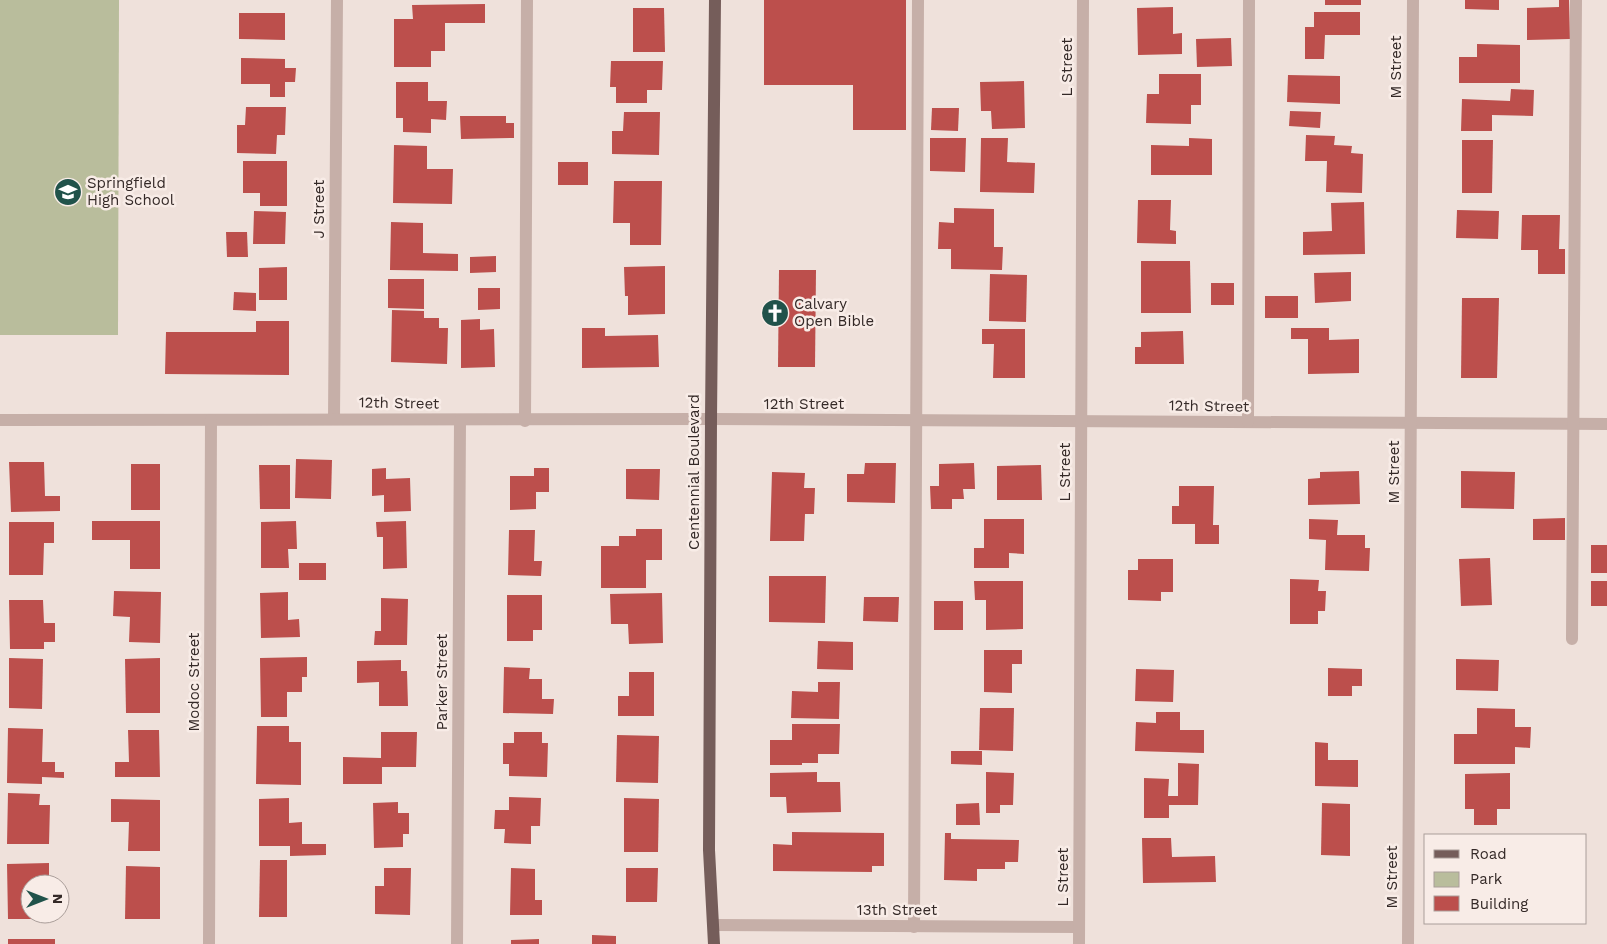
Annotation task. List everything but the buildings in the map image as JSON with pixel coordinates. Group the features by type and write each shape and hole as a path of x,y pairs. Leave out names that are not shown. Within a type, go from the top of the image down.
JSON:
{"main road":[{"name":"Centennial Boulevard","path":"714,944 709,850 715,0"}],"street":[{"name":"J Street","path":"334,419 337,0"},
{"path":"525,420 527,0"},
{"path":"914,927 918,0"},
{"name":"L Street","path":"1079,944 1083,0"},
{"path":"1248,422 1249,0"},
{"name":"M Street","path":"1408,944 1413,0"},
{"path":"1572,639 1576,0"},
{"name":"12th Street","path":"0,420 1082,420 1607,424"},
{"name":"Modoc Street","path":"209,944 211,420"},
{"name":"Parker Street","path":"457,944 460,420"},
{"name":"13th Street","path":"714,925 1079,926"}],"green space":[{"name":"Springfield High School","path":"0,0 119,0 118,335 0,335"}],"place":[{"name":"Springfield High School","path":"68,192"},
{"name":"Calvary Open Bible","path":"775,313"}]}
